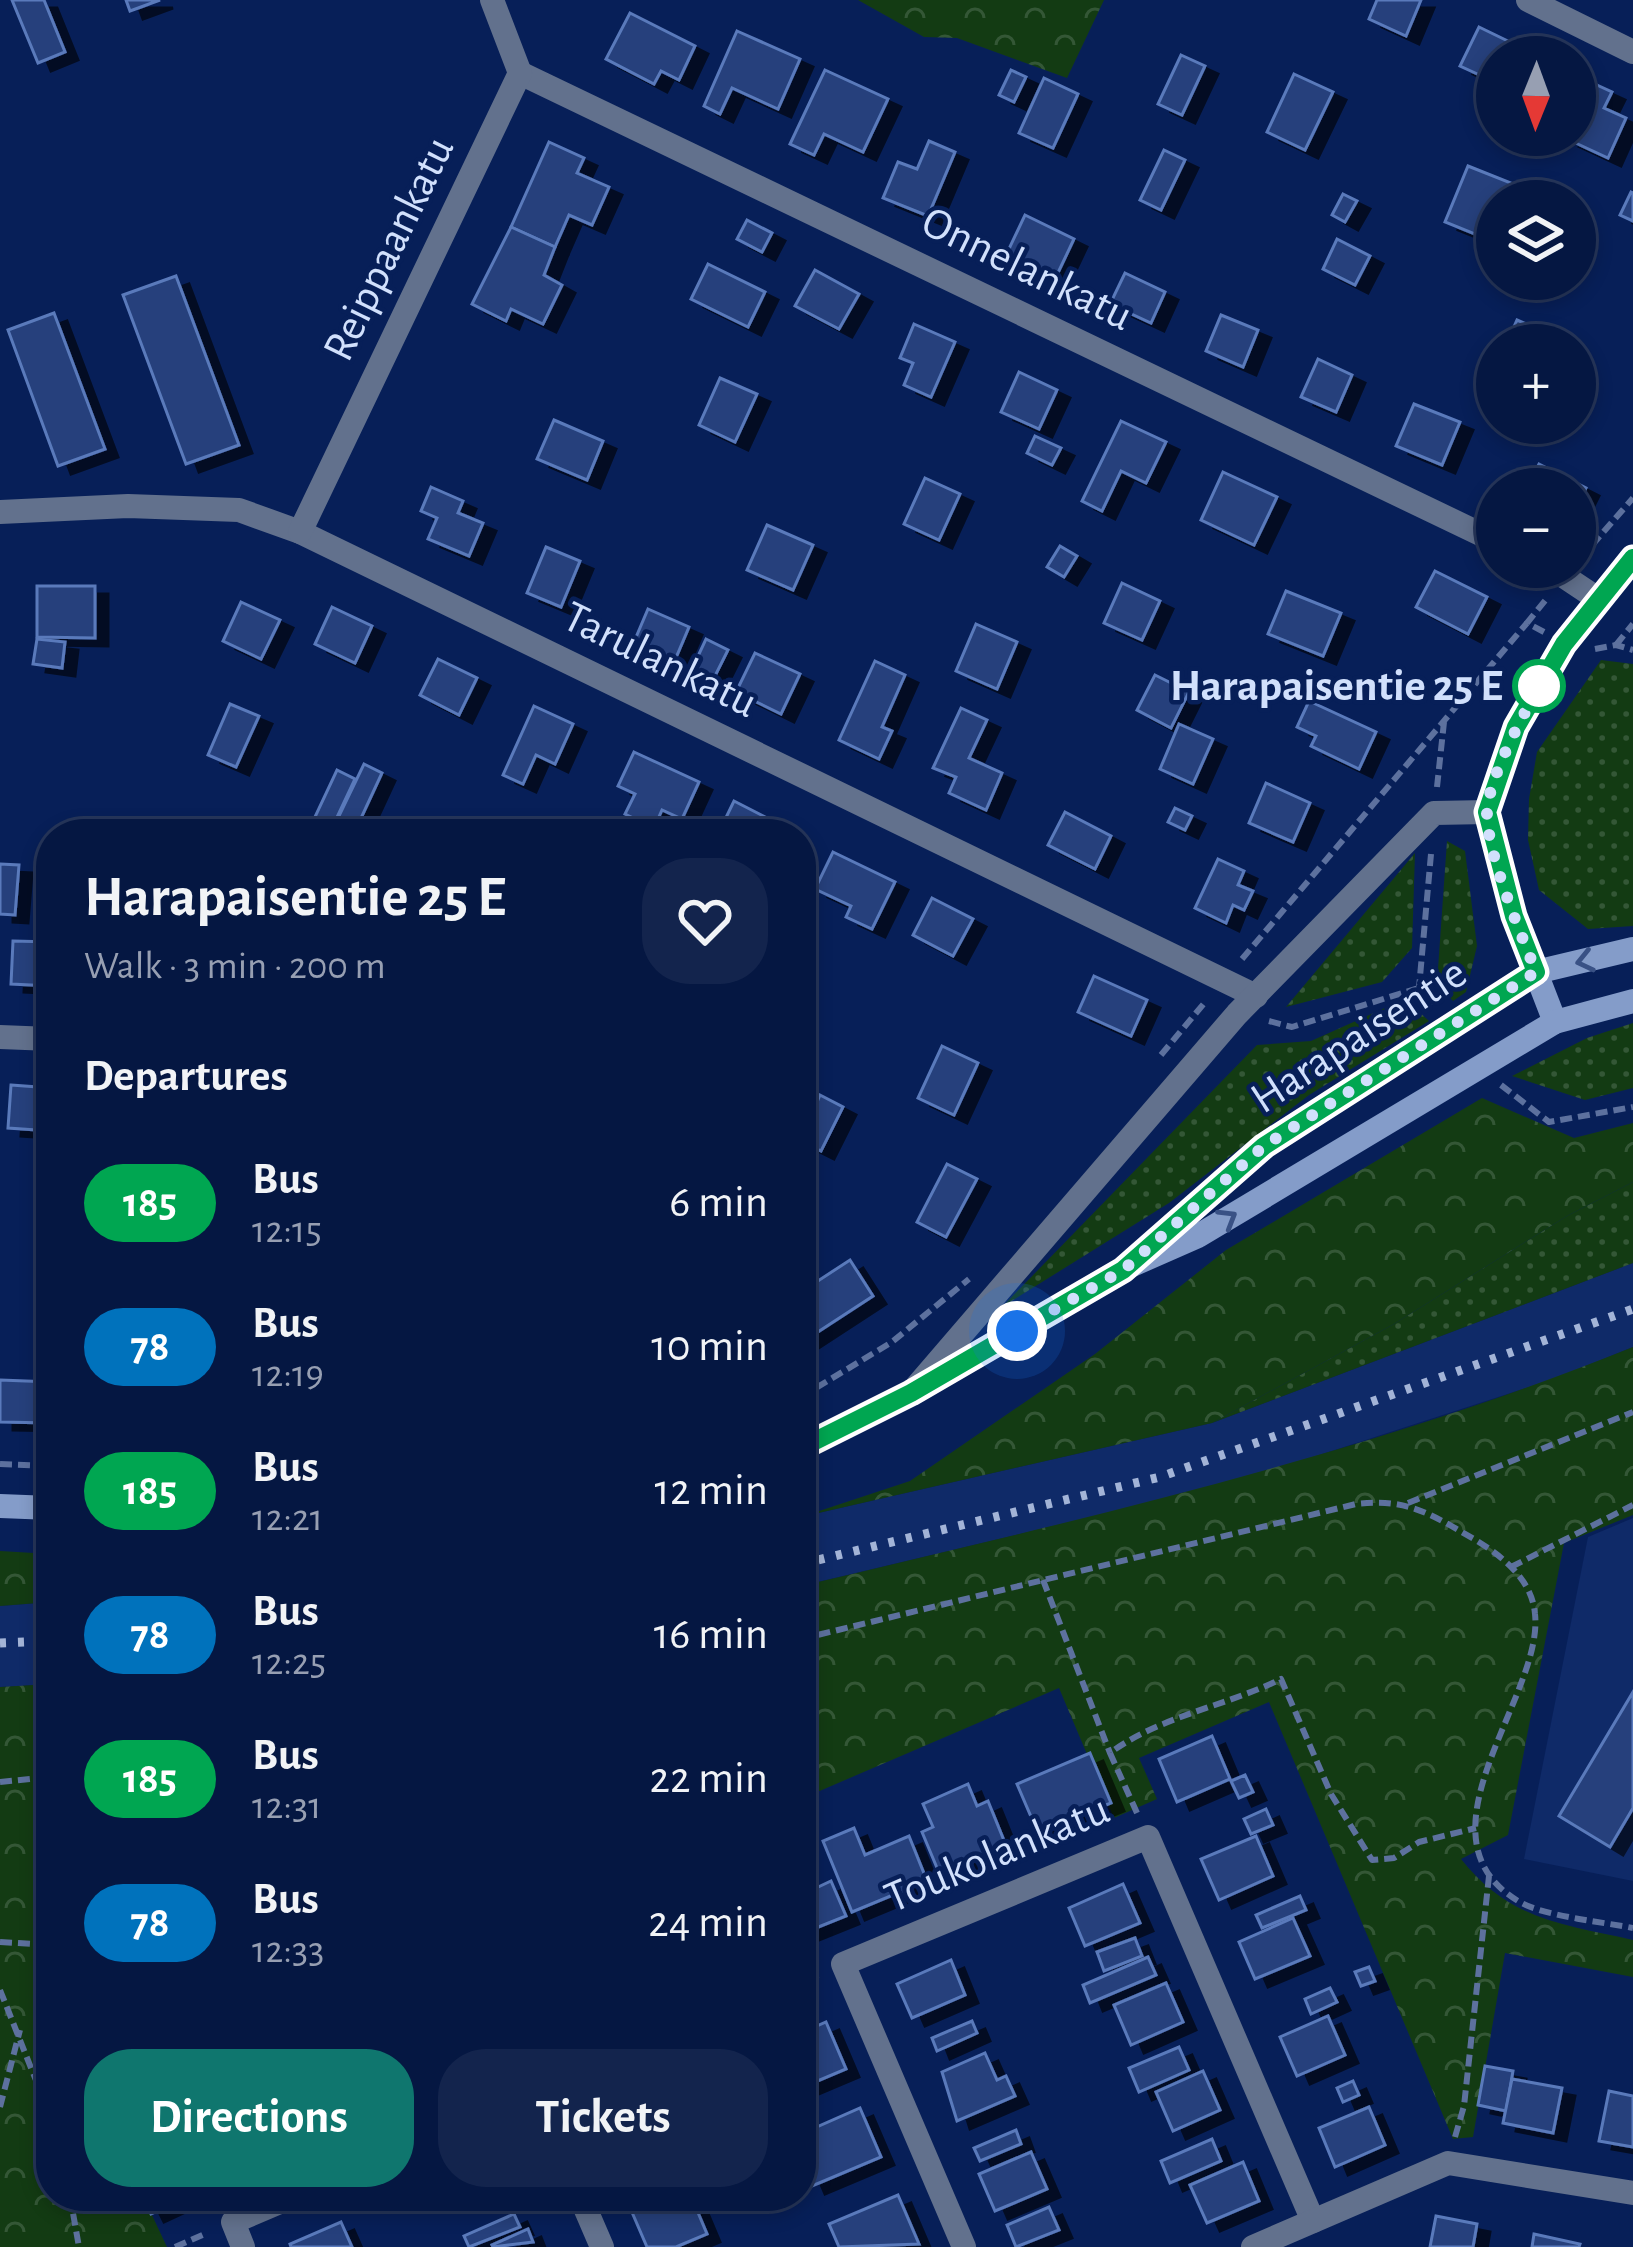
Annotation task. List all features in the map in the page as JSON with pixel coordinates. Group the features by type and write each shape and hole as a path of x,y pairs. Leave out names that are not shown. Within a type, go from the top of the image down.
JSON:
{"main road":[{"path":"1487,812 1516,727 1564,644 1633,558"},
{"name":"Harapaisentie","path":"816,1440 911,1393 1123,1270 1198,1235 1555,1022 1514,916 1487,812"},
{"path":"1536,972 1633,949"},
{"name":"Harapaisentie","path":"1123,1270 1264,1146 1536,972"},
{"path":"1555,1022 1633,1001"},
{"path":"0,1506 36,1507"}],"street":[{"path":"492,0 520,73"},
{"path":"1528,0 1633,52"},
{"name":"Reippaankatu","path":"300,532 520,73"},
{"name":"Onnelankatu","path":"520,73 1476,532"},
{"name":"Tarulankatu","path":"0,512 128,506 239,510 300,532 1223,981 1247,1005"},
{"path":"1582,588 1598,599"},
{"path":"911,1393 1247,1005 1434,813 1487,812"},
{"path":"0,1037 36,1038"},
{"name":"Toukolankatu","path":"964,2247 843,1964 1148,1837 1313,2221"},
{"path":"1253,2247 1448,2163 1633,2193"},
{"path":"243,2247 232,2222 258,2211"},
{"path":"586,2211 602,2247"}],"path":[{"path":"1596,541 1633,498"},
{"path":"1157,1060 1527,622"},
{"path":"1616,645 1633,624"},
{"path":"1443,1015 1419,988 1444,720"},
{"path":"1200,1008 1247,1005 1292,1027 1419,988"},
{"path":"1496,1081 1550,1122 1633,1107"},
{"path":"816,1388 892,1342 983,1268"},
{"path":"1406,1504 1633,1412"},
{"path":"0,1464 36,1465"},
{"path":"816,1635 1356,1504 1395,1500 1480,1543 1521,1575 1535,1612 1533,1641 1484,1773 1476,1828 1489,1874 1464,2106 1448,2163"},
{"path":"1511,1567 1633,1505"},
{"path":"1043,1580 1148,1837"},
{"path":"1110,1753 1135,1734 1231,1703 1281,1679 1331,1794 1372,1860 1394,1858 1419,1842 1476,1828"},
{"path":"0,1782 36,1778"},
{"path":"1489,1874 1519,1902 1633,1928"},
{"path":"0,1942 36,1945"},
{"path":"0,1990 36,2075"},
{"path":"0,2107 20,2030"},
{"path":"73,2211 79,2247"},
{"path":"176,2247 232,2222"}],"shaded area":[{"path":"1633,1263 1633,1347 1557,1378 1227,1485 816,1582 816,1514 1212,1423"},
{"path":"1633,1518 1633,1881 1524,1859 1588,1537"},
{"path":"36,1603 36,1685 0,1687 0,1606"}],"green space":[{"path":"858,0 1104,0 1067,78 957,38 924,37"},
{"path":"1601,660 1633,664 1633,926 1588,929 1539,890 1528,840 1529,799 1537,752"},
{"path":"1447,841 1465,851 1477,946 1466,992 1453,1001 1437,983"},
{"path":"1415,853 1412,948 1382,982 1286,1007"},
{"path":"1405,999 1429,1021 1309,1095 1169,1203 1002,1307 1257,1045 1311,1041"},
{"path":"1633,1023 1633,1088 1585,1100 1512,1076 1587,1038"},
{"path":"1482,1098 1574,1138 1633,1123 1633,1182 1567,1216 1394,1324 1212,1423 816,1514 910,1481 1095,1354 1226,1250"},
{"path":"1633,1182 1633,1263 1212,1423 1394,1324 1567,1216"},
{"path":"1633,1347 1633,1515 1564,1543 1508,1835 1461,1859 1498,1895 1518,1907 1560,1923 1633,1940 1633,1977 1505,1953 1473,2137 1453,2139 1269,1702 1139,1758 1157,1799 1114,1818 1059,1688 816,1793 816,1582 1222,1482 1532,1386"},
{"path":"0,1551 36,1553 36,1603 0,1606"},
{"path":"36,1685 36,2211 150,2211 167,2247 0,2247 0,1687"}],"building":[{"path":"12,0 44,0 65,52 38,63"},
{"path":"126,0 160,0 130,11"},
{"path":"1377,0 1421,0 1406,36 1369,19"},
{"path":"630,13 695,46 679,80 661,71 654,84 606,59"},
{"path":"1479,27 1497,36 1476,36 1476,73 1460,66"},
{"path":"737,31 800,59 778,109 732,88 720,114 704,106"},
{"path":"1181,55 1205,66 1182,115 1158,104"},
{"path":"825,70 888,99 863,152 824,134 814,155 790,144"},
{"path":"1011,70 1026,77 1014,102 999,95"},
{"path":"1294,74 1333,92 1305,150 1267,132"},
{"path":"1044,78 1078,94 1053,148 1019,133"},
{"path":"1596,85 1612,92 1604,108 1626,118 1608,158 1596,152"},
{"path":"929,141 955,152 928,216 883,198 898,162 917,169"},
{"path":"549,142 584,158 577,173 609,187 592,225 569,215 555,247 511,227"},
{"path":"1164,150 1185,160 1161,210 1140,200"},
{"path":"1468,166 1503,180 1476,180 1476,235 1445,222"},
{"path":"1633,193 1633,221 1620,215"},
{"path":"1343,194 1357,201 1345,222 1332,215"},
{"path":"1025,215 1074,239 1056,277 1007,253"},
{"path":"747,220 772,233 762,252 737,239"},
{"path":"511,227 555,247 544,275 562,285 543,324 511,309 506,321 472,304"},
{"path":"1337,239 1370,256 1355,285 1323,269"},
{"path":"708,264 765,292 748,327 691,299"},
{"path":"815,270 859,294 839,329 795,306"},
{"path":"1125,273 1165,292 1151,323 1110,304"},
{"path":"176,276 239,445 186,464 123,295"},
{"path":"54,313 105,449 58,466 8,330"},
{"path":"1221,315 1258,330 1243,367 1206,351"},
{"path":"914,324 955,342 931,397 904,385 913,363 900,358"},
{"path":"1318,359 1352,375 1336,412 1301,397"},
{"path":"1019,372 1057,390 1039,429 1001,412"},
{"path":"720,378 757,394 735,442 699,425"},
{"path":"1414,404 1460,422 1442,465 1396,446"},
{"path":"554,420 603,441 587,480 537,459"},
{"path":"1121,421 1166,442 1146,483 1121,471 1102,511 1082,501"},
{"path":"1035,436 1061,448 1052,465 1027,453"},
{"path":"1223,472 1277,497 1254,545 1201,520"},
{"path":"925,478 960,494 939,540 904,524"},
{"path":"431,487 463,501 458,513 483,523 469,556 428,539 437,518 421,511"},
{"path":"767,525 813,545 793,590 747,570"},
{"path":"1060,546 1077,556 1064,577 1047,567"},
{"path":"546,547 580,561 561,607 527,593"},
{"path":"1435,571 1487,597 1468,634 1416,607"},
{"path":"1122,583 1160,601 1142,640 1104,623"},
{"path":"37,586 95,586 95,638 37,637"},
{"path":"1286,591 1341,613 1323,656 1268,634"},
{"path":"241,602 280,620 261,659 223,641"},
{"path":"332,607 372,626 355,663 315,644"},
{"path":"648,609 689,627 675,660 634,642"},
{"path":"976,624 1017,642 997,689 956,671"},
{"path":"37,639 65,642 62,668 33,664"},
{"path":"706,639 728,650 712,682 691,671"},
{"path":"755,653 800,674 781,714 736,692"},
{"path":"438,659 477,678 459,715 420,695"},
{"path":"875,661 905,675 882,727 892,731 879,759 839,740"},
{"path":"1155,675 1189,692 1171,728 1137,710"},
{"path":"1309,701 1376,732 1359,769 1311,746 1316,736 1297,727"},
{"path":"230,704 259,716 236,767 208,755"},
{"path":"534,706 573,724 555,764 536,755 523,784 503,775"},
{"path":"961,708 987,720 969,758 1002,773 986,810 949,793 956,777 933,768"},
{"path":"1179,724 1213,739 1193,784 1160,769"},
{"path":"634,752 699,782 682,819 662,810 658,819 625,814 635,794 618,786"},
{"path":"364,764 382,773 361,819 337,819"},
{"path":"337,770 355,779 336,819 314,819"},
{"path":"1266,783 1310,803 1293,842 1249,823"},
{"path":"734,801 769,819 725,819"},
{"path":"1175,808 1192,816 1185,830 1168,822"},
{"path":"1065,812 1111,836 1095,869 1048,845"},
{"path":"833,852 895,882 872,929 846,917 851,906 816,887"},
{"path":"1218,859 1244,871 1238,885 1253,891 1244,910 1233,905 1226,923 1195,908"},
{"path":"0,864 19,865 15,915 0,914"},
{"path":"932,898 973,919 953,956 913,935"},
{"path":"13,941 36,942 36,985 11,984"},
{"path":"1094,976 1147,1000 1131,1036 1078,1012"},
{"path":"942,1046 978,1063 954,1115 918,1098"},
{"path":"11,1085 36,1087 36,1130 8,1128"},
{"path":"820,1095 843,1107 821,1151 816,1148"},
{"path":"947,1164 977,1179 946,1237 917,1222"},
{"path":"850,1260 873,1296 816,1333 816,1282"},
{"path":"0,1380 36,1381 36,1423 0,1422"},
{"path":"1633,1692 1633,1808 1610,1847 1559,1816"},
{"path":"1212,1736 1230,1779 1177,1802 1159,1759"},
{"path":"1090,1753 1111,1803 1038,1833 1017,1784"},
{"path":"1245,1775 1253,1792 1239,1798 1231,1781"},
{"path":"968,1784 977,1806 988,1801 1007,1848 940,1875 922,1832 933,1827 923,1804"},
{"path":"1266,1809 1273,1825 1251,1834 1244,1819"},
{"path":"854,1828 865,1855 909,1836 927,1881 852,1912 823,1841"},
{"path":"1256,1836 1273,1876 1219,1900 1201,1859"},
{"path":"831,1881 846,1916 816,1928 816,1888"},
{"path":"1123,1884 1140,1923 1085,1946 1069,1908"},
{"path":"1300,1896 1306,1910 1262,1928 1256,1915"},
{"path":"1293,1918 1310,1956 1255,1979 1239,1942"},
{"path":"1135,1938 1142,1956 1104,1971 1097,1952"},
{"path":"1148,1957 1156,1975 1090,2003 1083,1985"},
{"path":"951,1960 965,1995 912,2018 897,1984"},
{"path":"1369,1967 1375,1981 1361,1986 1355,1972"},
{"path":"1166,1983 1183,2022 1131,2045 1114,2005"},
{"path":"1330,1988 1337,2002 1311,2014 1305,1999"},
{"path":"1328,2016 1345,2055 1297,2076 1280,2037"},
{"path":"972,2021 977,2033 937,2051 932,2038"},
{"path":"826,2022 846,2069 816,2082 816,2026"},
{"path":"1179,2047 1189,2070 1139,2092 1129,2068"},
{"path":"985,2053 997,2080 1006,2076 1015,2096 957,2121 942,2072"},
{"path":"1485,2066 1513,2071 1506,2111 1478,2105"},
{"path":"1203,2071 1220,2110 1173,2131 1156,2092"},
{"path":"1512,2079 1562,2088 1553,2133 1503,2123"},
{"path":"1353,2081 1359,2095 1343,2102 1337,2088"},
{"path":"1609,2091 1633,2096 1633,2147 1599,2141"},
{"path":"1369,2107 1385,2145 1335,2167 1319,2128"},
{"path":"860,2108 881,2157 816,2184 816,2127"},
{"path":"1016,2130 1021,2144 980,2161 974,2148"},
{"path":"1212,2139 1221,2161 1170,2183 1161,2161"},
{"path":"1031,2152 1047,2189 995,2211 979,2174"},
{"path":"1243,2162 1259,2201 1207,2223 1190,2185"},
{"path":"898,2195 919,2244 839,2247 829,2224"},
{"path":"1049,2207 1059,2230 1016,2247 1007,2225"},
{"path":"631,2211 697,2211 707,2234 676,2247 647,2247"},
{"path":"514,2214 520,2227 469,2247 464,2236"},
{"path":"1436,2216 1477,2224 1473,2247 1430,2247"},
{"path":"341,2222 352,2247 291,2247 290,2244"},
{"path":"528,2229 533,2242 492,2245"},
{"path":"1534,2234 1580,2244 1532,2247"}],"railway":[{"path":"816,1560 1160,1477 1633,1309"},
{"path":"0,1643 36,1642"}],"bus line":[{"name":"185","path":"816,1441 911,1393 1123,1270 1264,1146 1536,972 1514,916 1487,812 1516,727 1564,644 1633,558"}],"place":[{"name":"Harapaisentie 25 E","path":"1539,686"}],"route":[{"path":"1017,1331 1123,1270 1264,1146 1536,972 1514,916 1487,812 1516,727 1539,686"}]}
